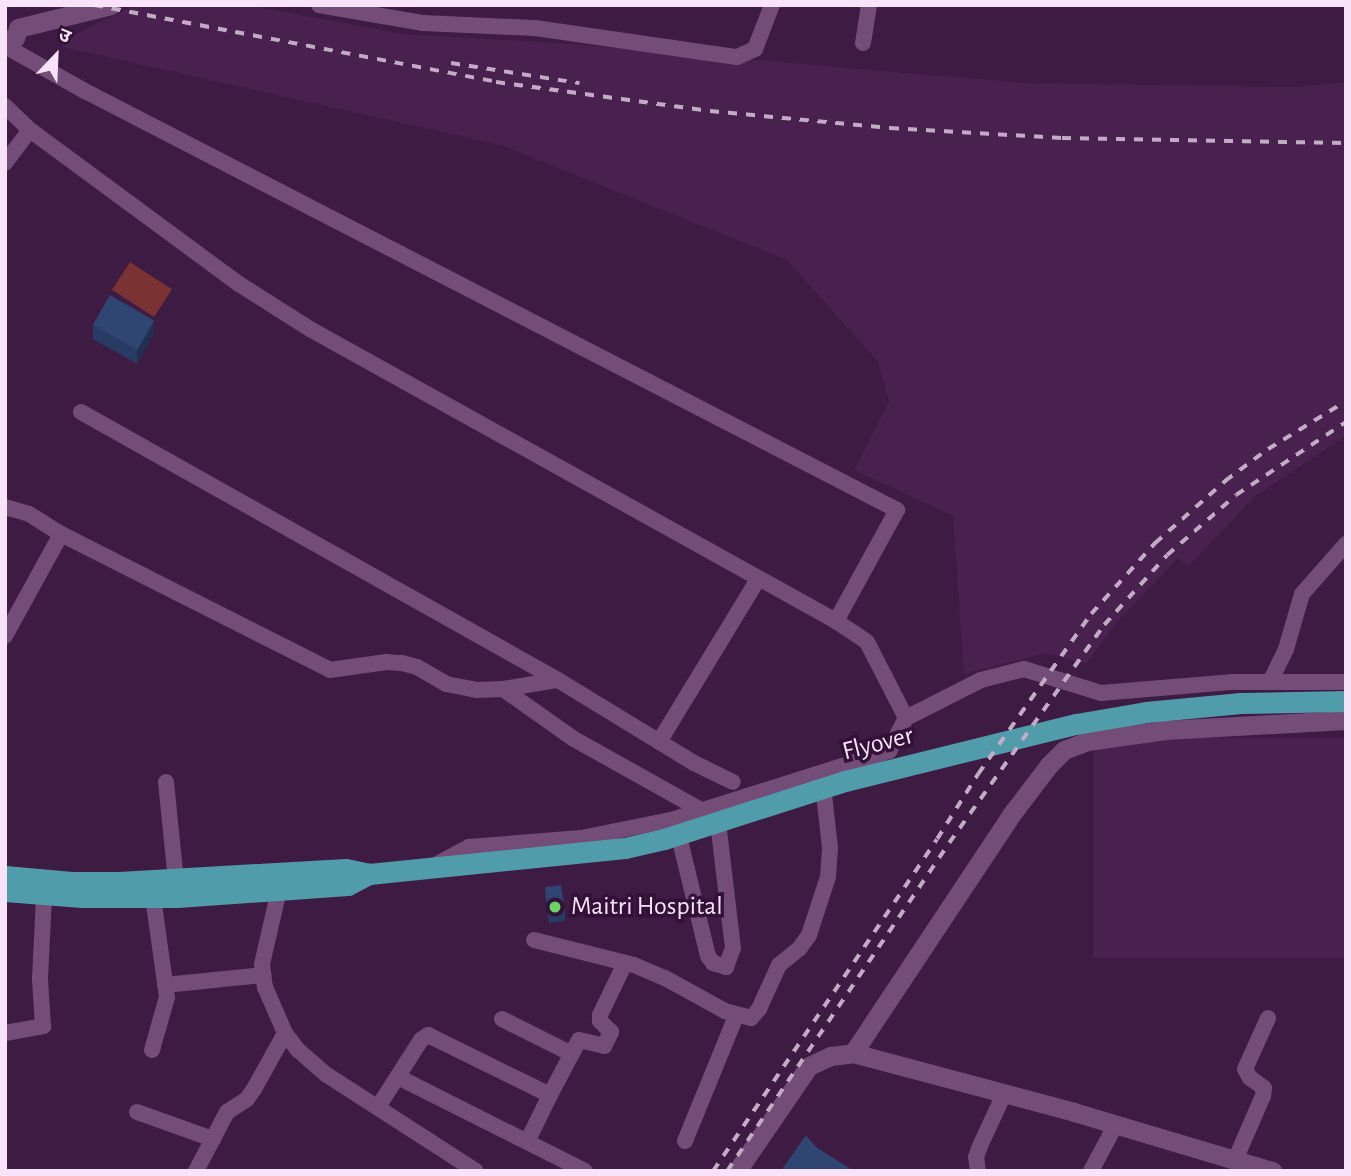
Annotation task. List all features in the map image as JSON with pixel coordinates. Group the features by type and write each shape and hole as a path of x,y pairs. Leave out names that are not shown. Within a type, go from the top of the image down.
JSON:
{"highway":[{"name":"Flyover","path":"369,874 474,865 638,845 845,781 1076,724 1146,712 1241,703 1346,701"},
{"path":"5,876 72,882 176,881 346,869 369,874"},
{"path":"5,891 44,896 153,898 348,885 369,874"}],"street":[{"path":"111,5 18,28 8,42 110,103 898,510 836,621"},
{"path":"319,5 423,23 536,28 737,57 755,49 772,5"},
{"path":"863,43 869,5"},
{"path":"5,106 30,130 239,284 310,330 836,621 867,642 906,718"},
{"path":"5,163 30,130"},
{"path":"80,412 558,680 659,742 733,782"},
{"path":"5,507 29,514 61,534 330,670 386,662 402,663 461,688 503,689 558,680"},
{"path":"5,636 61,534"},
{"path":"1270,682 1286,649 1302,594 1346,544"},
{"path":"659,742 758,579"},
{"path":"429,869 469,847 581,838 675,820 889,751 906,718 981,680 1024,669 1101,693 1231,682 1346,682"},
{"path":"503,689 574,739 710,809"},
{"path":"1134,690 1137,733"},
{"path":"853,1053 1049,765 1064,750 1087,741 1137,733 1205,726 1346,720"},
{"path":"534,940 625,963 665,978 736,1016 746,1019 755,1016 779,965 804,943 813,923 831,862 821,772"},
{"path":"166,782 176,881"},
{"path":"675,820 708,956 715,964 728,967 733,948 710,809"},
{"path":"279,890 262,964 272,1007 285,1033 298,1050 327,1075 476,1171"},
{"path":"5,1033 43,1026 40,979 44,896"},
{"path":"152,1050 167,997 153,898"},
{"path":"528,1140 579,1040 604,1046 611,1032 600,1021 600,1015 625,963"},
{"path":"165,985 263,975"},
{"path":"685,1141 707,1094 736,1016"},
{"path":"1236,1158 1265,1092 1262,1085 1247,1076 1245,1069 1268,1018"},
{"path":"502,1019 572,1054"},
{"path":"202,1169 227,1112 247,1099 285,1033"},
{"path":"378,1107 424,1036 428,1035 550,1095"},
{"path":"737,1171 809,1066 830,1056 853,1053 1116,1124 1272,1171"},
{"path":"398,1077 585,1171"},
{"path":"978,1171 976,1157 1004,1094"},
{"path":"137,1112 213,1139"},
{"path":"1091,1171 1116,1124"}],"shaded area":[{"path":"136,5 247,5 404,34 559,43 1024,83 1295,87 1346,82 1346,436 1254,497 1188,567 1178,558 1118,621 1086,664 1047,653 964,674 953,516 854,470 889,401 878,362 787,260 501,145 63,47 63,40"},
{"path":"130,262 172,289 154,317 112,290"},
{"path":"1093,738 1346,738 1346,958 1093,958"}],"building":[{"path":"110,295 154,320 137,350 93,324"},
{"path":"561,885 565,912 549,914 545,887"},
{"path":"806,1135 816,1147 854,1171 781,1171"}],"railway":[{"path":"94,5 496,82 710,111 890,128 1062,138 1346,143"},
{"path":"451,63 579,83"},
{"path":"713,1171 978,774 1091,614 1155,543 1225,481 1268,449 1346,401"},
{"path":"727,1171 949,843 1104,625 1167,555 1236,495 1346,422"}],"place":[{"name":"Maitri Hospital","path":"555,907"}]}
